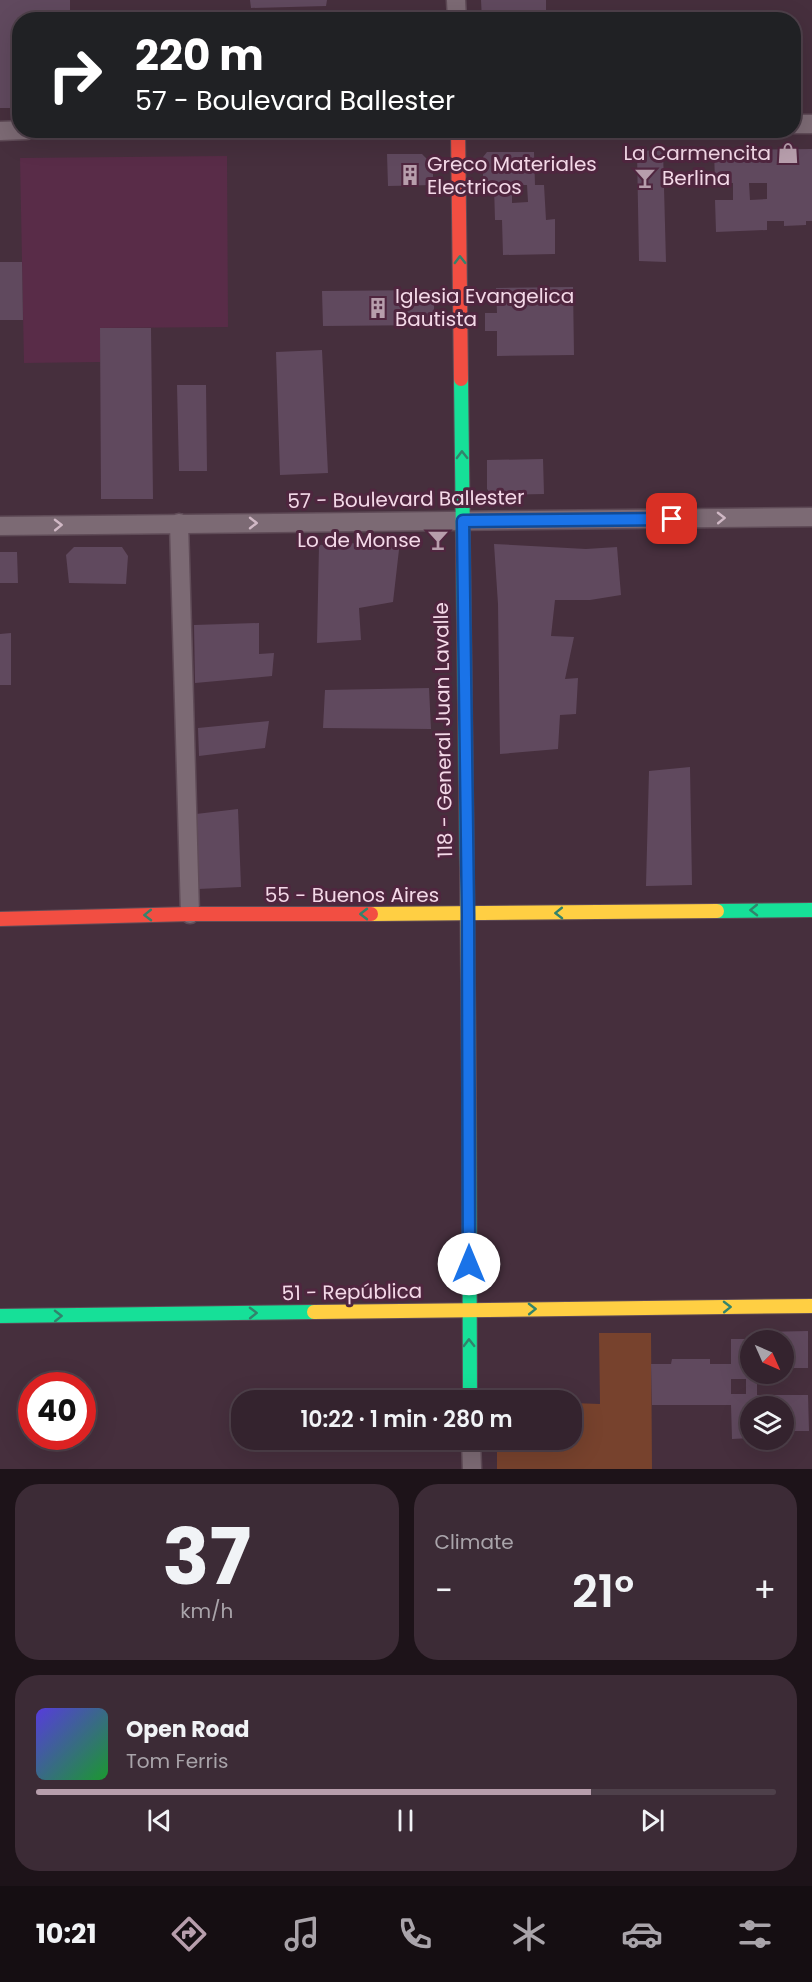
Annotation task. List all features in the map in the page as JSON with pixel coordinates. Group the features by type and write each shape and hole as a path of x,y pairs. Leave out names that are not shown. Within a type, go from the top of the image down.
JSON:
{"street":[{"name":"118 - General Juan Lavalle","path":"458,138 468,914 470,1390"},
{"name":"57 - Boulevard Ballester","path":"0,526 812,517"},
{"path":"179,523 190,914"},
{"name":"55 - Buenos Aires","path":"0,919 190,914 812,910"},
{"name":"51 - República","path":"0,1316 812,1306"},
{"path":"471,1450 472,1469"}],"shaded area":[{"path":"227,156 228,327 100,328 100,362 24,363 20,158"},
{"path":"599,1333 651,1333 652,1469 497,1469 497,1450 582,1450 582,1403 600,1404"}],"building":[{"path":"0,0 70,0 70,12 12,12 12,108 0,108"},
{"path":"250,0 327,0 326,6 251,8"},
{"path":"481,0 546,0 546,12 482,12"},
{"path":"87,10 183,10 183,12 87,12"},
{"path":"712,11 737,11 737,12"},
{"path":"812,149 812,221 806,221 806,225 784,226 784,221 767,221 767,230 716,232 715,200 733,200 733,183 715,183 714,150","holes":["749,183 767,183 767,199 750,200"]},
{"path":"663,150 666,262 639,261 637,151"},
{"path":"487,152 534,152 535,185 544,185 546,220 555,219 555,254 503,255 502,220 495,220 494,185 483,185 483,157","holes":["512,185 527,185 528,202 512,203"]},
{"name":"Greco Materiales Electricos","path":"387,154 422,154 433,165 433,185 388,186"},
{"path":"0,262 22,262 23,320 0,320"},
{"path":"573,287 574,355 497,356 497,331 485,331 485,313 497,313 496,288"},
{"name":"Iglesia Evangelica Bautista","path":"434,290 434,325 323,326 322,291"},
{"path":"100,328 151,328 153,499 101,499"},
{"path":"322,350 328,473 280,475 276,352"},
{"path":"177,385 206,385 207,471 179,471"},
{"path":"543,459 544,494 492,495 487,489 487,460"},
{"path":"400,541 393,602 359,608 361,640 317,643 319,545"},
{"path":"494,544 586,549 617,547 621,595 590,600 555,600 551,636 574,637 565,679 578,678 576,714 560,715 558,749 500,754 498,604"},
{"path":"74,547 122,547 128,556 126,584 69,583 66,555"},
{"path":"0,552 17,552 18,583 0,583"},
{"path":"259,623 259,654 274,653 272,676 195,683 194,625"},
{"path":"11,633 11,685 0,685 0,634"},
{"path":"429,688 431,729 323,728 325,690"},
{"path":"269,721 265,748 199,756 198,728"},
{"path":"690,767 692,885 646,886 649,771"},
{"path":"238,809 241,887 198,889 196,814"},
{"path":"794,1331 808,1331 808,1368 794,1368"},
{"path":"731,1339 740,1339 740,1379 731,1379 731,1394 746,1394 746,1384 757,1384 757,1395 808,1395 809,1431 794,1431 794,1396 740,1396 740,1439 732,1439 731,1405 652,1405 651,1364 671,1364 672,1359 710,1359 710,1364 731,1364"}],"traffic: fast":[{"path":"461,379 467,868"},
{"path":"717,911 812,910"},
{"path":"469,1095 470,1390"},
{"path":"0,1316 314,1312"}],"traffic: slow":[{"path":"467,868 469,1095"},
{"path":"371,914 717,911"},
{"path":"314,1312 812,1306"}],"traffic: jam":[{"path":"458,138 461,379"},
{"path":"0,919 190,914 371,914"}],"place":[{"name":"La Carmencita","path":"788,153"},
{"name":"Greco Materiales Electricos","path":"410,175"},
{"name":"Berlina","path":"645,178"},
{"name":"Iglesia Evangelica Bautista","path":"378,308"},
{"name":"Lo de Monse","path":"438,540"}],"route":[{"path":"469,1264 468,914 463,521 672,519"}]}
